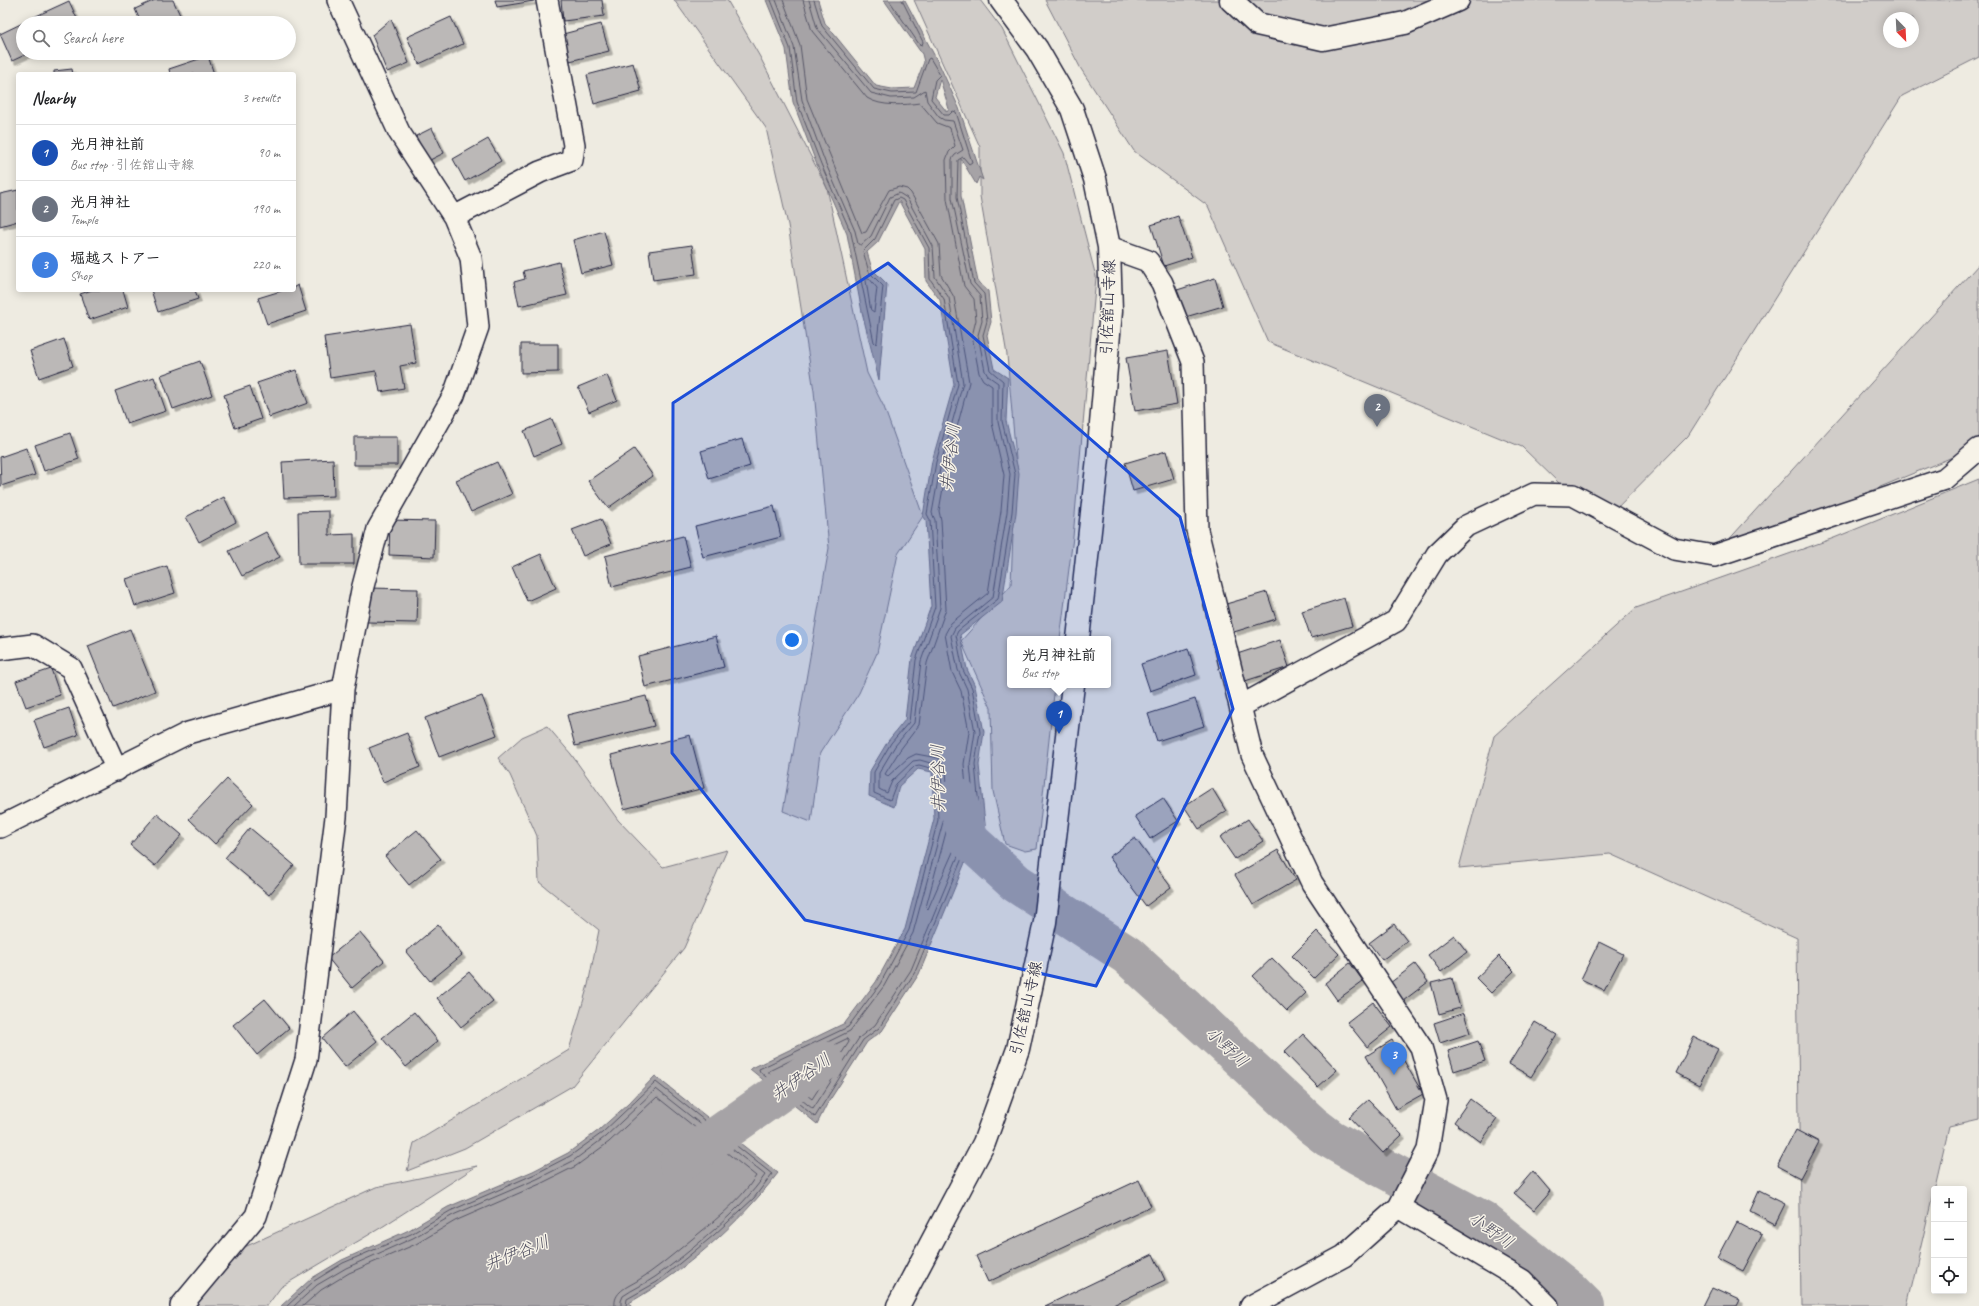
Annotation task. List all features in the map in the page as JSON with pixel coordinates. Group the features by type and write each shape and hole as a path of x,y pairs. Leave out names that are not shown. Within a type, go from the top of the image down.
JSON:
{"main road":[{"name":"引佐舘山寺線","path":"1001,0 1037,49 1072,109 1095,179 1109,247 1111,311 1098,458 1078,636"},
{"path":"1231,0 1257,24 1323,39 1405,23 1458,0"},
{"name":"引佐舘山寺線","path":"898,1306 984,1143 1018,1049 1045,922 1054,858 1073,688"}],"street":[{"path":"181,1306 256,1216 306,1060 336,817 343,689 362,590 378,529 454,395 478,326 471,258 454,217 399,132 338,0"},
{"path":"454,217 540,172 572,160 574,145 547,0"},
{"path":"1109,247 1148,260 1162,283 1193,362 1197,530 1252,755 1312,883 1421,1047 1436,1100 1428,1150 1399,1207 1344,1256 1251,1306"},
{"path":"1241,706 1396,622 1437,554 1466,526 1534,494 1573,495 1674,549 1714,556 1944,479 1979,449"},
{"path":"0,649 33,645 71,668 117,770"},
{"path":"0,827 117,770 188,733 343,689"},
{"path":"1399,1207 1522,1280 1548,1306"}],"highlighted area":[{"path":"888,263 1180,517 1233,709 1096,986 805,920 672,753 673,403"}],"shaded area":[{"path":"674,0 727,0 760,57 827,188 867,373 884,407 923,516 898,554 877,653 859,693 820,753 811,822 783,811 829,548 814,391 788,225 766,128"},
{"path":"914,0 980,0 1002,29 1064,153 1096,277 1073,537 1060,636 1007,636 1007,688 1055,688 1037,849 1025,851 1005,844 993,791 991,708 961,641 1011,585 1016,459 1007,355 980,196 980,147"},
{"path":"1045,0 1979,0 1979,57 1902,96 1688,436 1601,524 1522,447 1268,342 1208,206 1134,151 1081,69"},
{"path":"1979,264 1979,446 1714,556"},
{"path":"1979,479 1979,1119 1949,1126 1935,1186 1931,1186 1931,1203 1907,1306 1801,1306 1797,938 1610,854 1459,868 1494,736 1636,608 1834,538"},
{"path":"547,726 571,754 618,820 663,867 727,850 684,948 572,1086 465,1148 407,1171 414,1143 569,1050 588,985 599,930 539,882 537,836 510,775 498,758 522,737"},
{"path":"477,1166 382,1227 281,1287 267,1306 190,1306 238,1250 376,1187"}],"water":[{"path":"766,0 818,0 825,23 876,86 892,89 914,88 924,62 922,54 884,0 905,0 940,66 959,108 983,180 979,177 976,184 961,159 961,196 978,282 988,291 991,322 987,335 994,369 1008,378 1006,421 1019,473 1016,513 1002,602 960,635 967,669 975,686 984,732 979,765 987,843 969,853 919,974 882,1031 867,1042 826,1106 817,1124 750,1069 845,1023 876,982 905,929 934,819 932,772 918,769 899,786 894,807 869,796 870,771 888,741 905,720 912,659 931,606 926,520 923,516 932,461 954,384 940,300 926,281 925,249 899,201 878,242 867,252 872,269 887,284 879,380 862,312 847,234 817,165 793,102 786,49","holes":["940,79 949,109 947,112 935,97"]},
{"path":"655,1076 778,1173 746,1211 710,1245 671,1276 629,1303 631,1306 281,1306 312,1278 342,1260 409,1230 448,1207 533,1171 568,1153 599,1130 628,1104"}],"building":[{"path":"155,0 173,0 180,15 138,16 135,9"},
{"path":"495,0 534,0 534,1 497,7"},
{"path":"561,0 602,0 604,16 563,21"},
{"path":"69,1 76,16 36,16"},
{"path":"451,17 463,44 419,64 407,37"},
{"path":"391,19 409,63 387,72 372,35"},
{"path":"601,24 609,51 570,61 563,34"},
{"path":"16,26 16,59 12,61 0,34"},
{"path":"196,60 209,60 213,72 170,72 169,69"},
{"path":"633,63 641,91 594,104 587,75"},
{"path":"72,69 73,72 54,72"},
{"path":"432,128 444,153 428,161 416,136"},
{"path":"488,139 501,161 465,181 453,159"},
{"path":"16,190 16,222 0,226 0,194"},
{"path":"1178,216 1192,257 1164,266 1151,225"},
{"path":"604,231 613,265 581,273 573,240"},
{"path":"692,245 696,274 653,280 649,251"},
{"path":"559,262 567,295 519,306 514,282 525,279 523,271"},
{"path":"1215,278 1223,306 1182,318 1174,291"},
{"path":"298,285 306,311 267,324 258,298 278,292 296,292 296,286"},
{"path":"86,292 124,292 128,307 89,320 80,294"},
{"path":"152,292 196,292 198,299 158,312"},
{"path":"410,324 416,363 400,366 404,388 380,392 376,371 330,378 324,337"},
{"path":"64,339 73,366 39,378 30,351"},
{"path":"521,344 558,344 558,372 521,373"},
{"path":"1168,351 1177,404 1135,411 1126,358"},
{"path":"200,361 212,395 173,409 161,375"},
{"path":"296,370 308,403 269,417 257,383"},
{"path":"607,375 617,400 589,412 578,387"},
{"path":"154,377 166,411 127,424 115,391"},
{"path":"250,386 261,419 235,428 224,395"},
{"path":"552,419 562,444 534,456 524,431"},
{"path":"70,433 79,459 44,471 35,445"},
{"path":"354,437 397,437 397,465 354,465"},
{"path":"742,439 750,466 709,479 701,451"},
{"path":"26,448 35,475 1,486 0,457"},
{"path":"634,449 653,476 608,508 588,481"},
{"path":"1166,451 1174,479 1133,491 1125,463"},
{"path":"333,459 334,496 284,498 282,462"},
{"path":"497,462 512,494 471,512 456,480"},
{"path":"224,497 236,522 199,542 186,517"},
{"path":"774,506 781,537 703,557 695,526"},
{"path":"329,511 329,535 354,534 354,564 299,564 298,512"},
{"path":"601,519 611,544 583,556 572,530"},
{"path":"390,520 435,521 434,557 389,555"},
{"path":"266,532 280,557 242,576 229,551"},
{"path":"683,536 691,567 612,587 605,556"},
{"path":"541,554 556,588 527,601 512,567"},
{"path":"167,566 175,593 135,606 126,579"},
{"path":"368,588 418,589 417,623 367,622"},
{"path":"1267,592 1276,619 1234,632 1226,604"},
{"path":"1344,598 1352,626 1311,638 1302,611"},
{"path":"130,629 155,691 113,708 88,646"},
{"path":"716,636 724,667 645,687 638,656"},
{"path":"1280,640 1289,667 1242,682 1234,655"},
{"path":"1188,648 1196,675 1150,691 1141,664"},
{"path":"51,669 60,695 26,707 16,681"},
{"path":"482,696 497,735 439,757 425,718"},
{"path":"646,696 654,726 575,746 567,715"},
{"path":"1195,699 1204,726 1157,741 1148,714"},
{"path":"69,708 78,735 44,747 34,720"},
{"path":"407,733 420,767 383,782 369,748"},
{"path":"690,735 704,788 624,809 611,755"},
{"path":"227,779 253,804 215,844 189,819"},
{"path":"1212,788 1226,811 1199,829 1184,806"},
{"path":"1163,798 1178,821 1150,839 1135,816"},
{"path":"157,814 182,835 155,866 130,845"},
{"path":"1248,819 1263,841 1235,859 1220,837"},
{"path":"250,828 294,865 269,895 225,858"},
{"path":"417,830 441,859 409,885 385,856"},
{"path":"1135,838 1171,887 1146,906 1109,857"},
{"path":"1278,850 1296,880 1253,905 1235,875"},
{"path":"1394,924 1407,941 1382,960 1369,943"},
{"path":"438,925 462,955 430,981 406,952"},
{"path":"1317,931 1339,954 1314,978 1292,956"},
{"path":"360,932 384,961 352,988 328,958"},
{"path":"1454,935 1467,952 1441,972 1428,955"},
{"path":"1599,942 1623,954 1604,990 1581,979"},
{"path":"1499,956 1514,971 1491,993 1476,978"},
{"path":"1272,958 1306,993 1287,1011 1253,976"},
{"path":"1350,963 1363,981 1337,1000 1325,983"},
{"path":"1415,964 1428,982 1403,1001 1390,983"},
{"path":"469,972 493,1001 461,1027 437,998"},
{"path":"1452,978 1460,1008 1439,1014 1431,983"},
{"path":"265,999 289,1028 257,1055 233,1025"},
{"path":"1373,1002 1392,1027 1367,1047 1347,1022"},
{"path":"353,1011 377,1041 345,1067 322,1038"},
{"path":"414,1012 438,1041 406,1067 382,1038"},
{"path":"1464,1013 1470,1033 1440,1043 1434,1023"},
{"path":"1535,1022 1557,1035 1531,1077 1509,1064"},
{"path":"1303,1034 1337,1070 1318,1087 1284,1052"},
{"path":"1694,1037 1718,1049 1699,1085 1676,1073"},
{"path":"1392,1040 1423,1094 1396,1109 1366,1056"},
{"path":"1478,1041 1485,1061 1454,1071 1448,1051"},
{"path":"1470,1099 1497,1119 1481,1142 1454,1122"},
{"path":"1368,1100 1402,1135 1383,1153 1349,1117"},
{"path":"1796,1130 1819,1142 1800,1178 1777,1166"},
{"path":"1533,1171 1550,1191 1534,1210 1514,1193"},
{"path":"1139,1180 1151,1206 988,1282 976,1256"},
{"path":"1759,1191 1785,1204 1775,1224 1750,1211"},
{"path":"1737,1222 1762,1235 1743,1271 1718,1258"},
{"path":"1153,1254 1165,1280 1111,1306 1045,1306"},
{"path":"1713,1288 1739,1300 1736,1306 1704,1306"}],"waterway":[{"name":"小野川","path":"957,798 969,840 1016,883 1127,955 1312,1125 1329,1138 1357,1154 1483,1221 1568,1289 1585,1306"},
{"name":"井伊谷川","path":"679,1163 824,1061"}],"place":[{"name":"光月神社","path":"1377,427"},
{"name":"光月神社前","path":"1059,734"},
{"name":"堀越ストアー","path":"1394,1075"}]}
